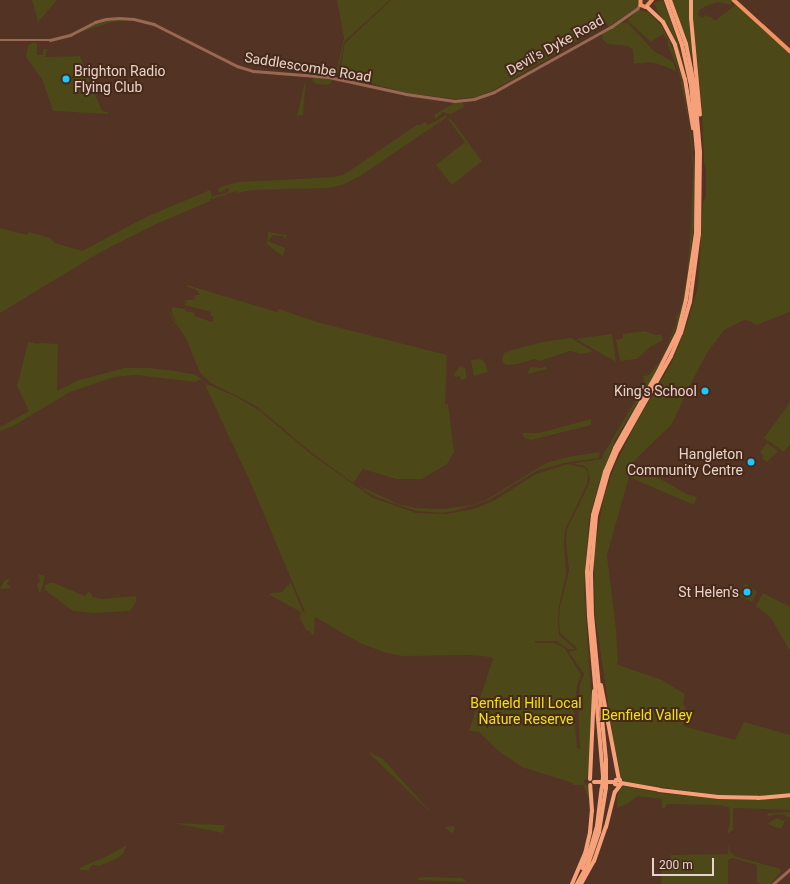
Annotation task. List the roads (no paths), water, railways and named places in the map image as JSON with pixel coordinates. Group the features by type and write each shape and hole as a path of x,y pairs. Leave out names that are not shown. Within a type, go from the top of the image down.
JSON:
{"highway":[{"path":"576,884 588,864 599,832 604,788 587,572 593,515 605,472 615,448 658,372 678,332 686,300 696,233 697,152 693,107 685,57 678,30 666,0"},
{"path":"670,0 688,52 694,84 700,137"},
{"path":"604,776 606,760 592,615 591,573 596,516 608,473 618,450 671,356 681,334 688,308 699,234 701,184 700,100 691,18 691,0"},
{"path":"643,4 663,22 675,45 687,91 697,152"},
{"path":"581,884 594,860 606,827 618,783 597,659"},
{"path":"572,884 583,858 590,832 592,807 591,782 594,673"},
{"path":"591,782 618,783 719,797 758,798 790,795"},
{"path":"572,884 591,847 600,813 604,788"}],"main road":[{"path":"734,0 790,51"},
{"path":"643,4 651,1"}],"street":[{"name":"Devil's Dyke Road","path":"482,97 494,92 611,27 643,4"},
{"name":"Saddlescombe Road","path":"0,40 50,40 70,35 95,22 106,19 134,19 154,24 237,66 253,71 330,77 442,100 465,100 482,97"},
{"path":"773,884 790,870"}],"place":[{"name":"Brighton Radio Flying Club","path":"66,79"},
{"name":"King's School","path":"705,391"},
{"name":"Hangleton Community Centre","path":"751,462"},
{"name":"St Helen's","path":"747,592"}],"park label":[{"name":"Benfield Hill Local Nature Reserve","path":"526,712"},
{"name":"Benfield Valley","path":"647,715"}]}
